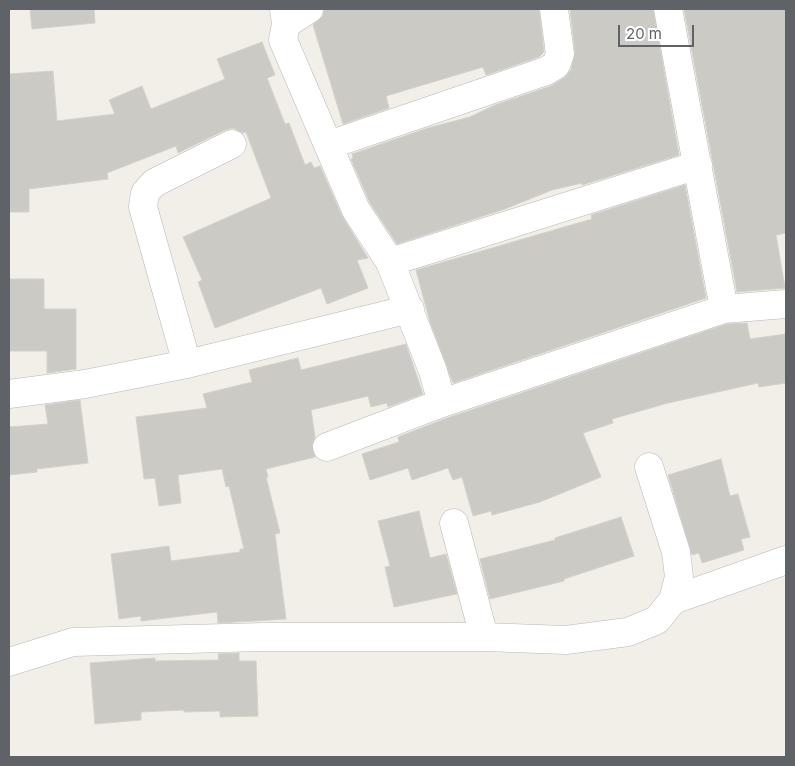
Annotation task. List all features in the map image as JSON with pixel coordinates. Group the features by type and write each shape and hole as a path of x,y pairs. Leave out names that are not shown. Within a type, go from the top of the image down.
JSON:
{"street":[{"path":"309,9 285,16 283,40 356,210 390,262 410,309 442,404"},
{"path":"329,145 546,71 556,65 560,54 554,9"},
{"path":"668,9 724,310"},
{"path":"187,364 143,207 145,193 154,183 232,144"},
{"path":"390,262 698,165"},
{"path":"327,447 442,404 724,310 786,304"},
{"path":"9,394 86,384 187,364 410,309"},
{"path":"9,662 73,642 263,637 484,637 566,640 628,632 657,620 673,600 679,577 676,552 649,467"},
{"path":"454,522 484,637"},
{"path":"673,600 786,560"}],"building":[{"path":"30,9 94,9 95,23 32,29"},
{"path":"539,9 544,52 539,57 486,75 483,67 386,96 389,108 343,124 313,25 323,16 324,10"},
{"path":"570,9 653,9 679,155 582,185 582,183 552,190 505,209 397,244 370,203 351,159 353,158 352,154 428,128 470,117 495,105 551,86 564,78 571,70 575,52"},
{"path":"684,9 786,9 786,233 776,235 785,288 737,292"},
{"path":"262,42 275,75 267,78 285,124 289,123 305,165 311,162 314,168 320,166 342,216 368,258 357,260 368,288 327,304 321,288 215,328 198,282 202,280 183,237 271,198 246,132 243,133 233,128 178,153 176,146 107,173 108,179 29,189 29,212 9,212 9,74 53,71 57,121 115,114 109,100 142,86 151,109 225,79 217,59"},
{"path":"685,185 706,298 453,383 430,322 416,270 592,219 591,215"},
{"path":"9,279 44,279 44,309 76,309 76,369 47,373 47,351 9,351"},
{"path":"747,323 750,339 786,334 786,383 759,387 758,383 668,403 612,419 613,423 583,433 601,477 540,502 492,515 491,511 473,516 462,477 453,480 448,468 412,480 408,468 370,480 362,454 399,442 398,437 447,418 727,324"},
{"path":"406,344 423,394 388,407 387,403 371,407 368,396 311,410 315,437 312,445 315,457 266,469 268,477 266,477 280,533 275,534 286,619 218,623 217,612 141,621 141,616 119,619 111,554 169,546 171,561 240,552 240,549 244,549 229,486 226,487 222,469 178,475 181,503 159,506 155,478 144,479 136,417 207,408 203,394 252,382 249,370 298,358 301,370"},
{"path":"80,400 88,463 37,469 37,472 9,475 9,427 48,424 45,405"},
{"path":"721,459 730,496 738,494 750,537 741,539 744,550 702,563 699,553 692,555 668,475"},
{"path":"419,511 430,558 446,554 457,594 394,607 385,567 390,566 378,521"},
{"path":"621,517 634,556 564,579 564,581 490,599 480,559 555,540 555,538"},
{"path":"239,653 239,661 256,661 258,716 220,717 220,711 141,712 141,720 95,724 90,663 155,658 155,661 219,660 218,654"}]}
